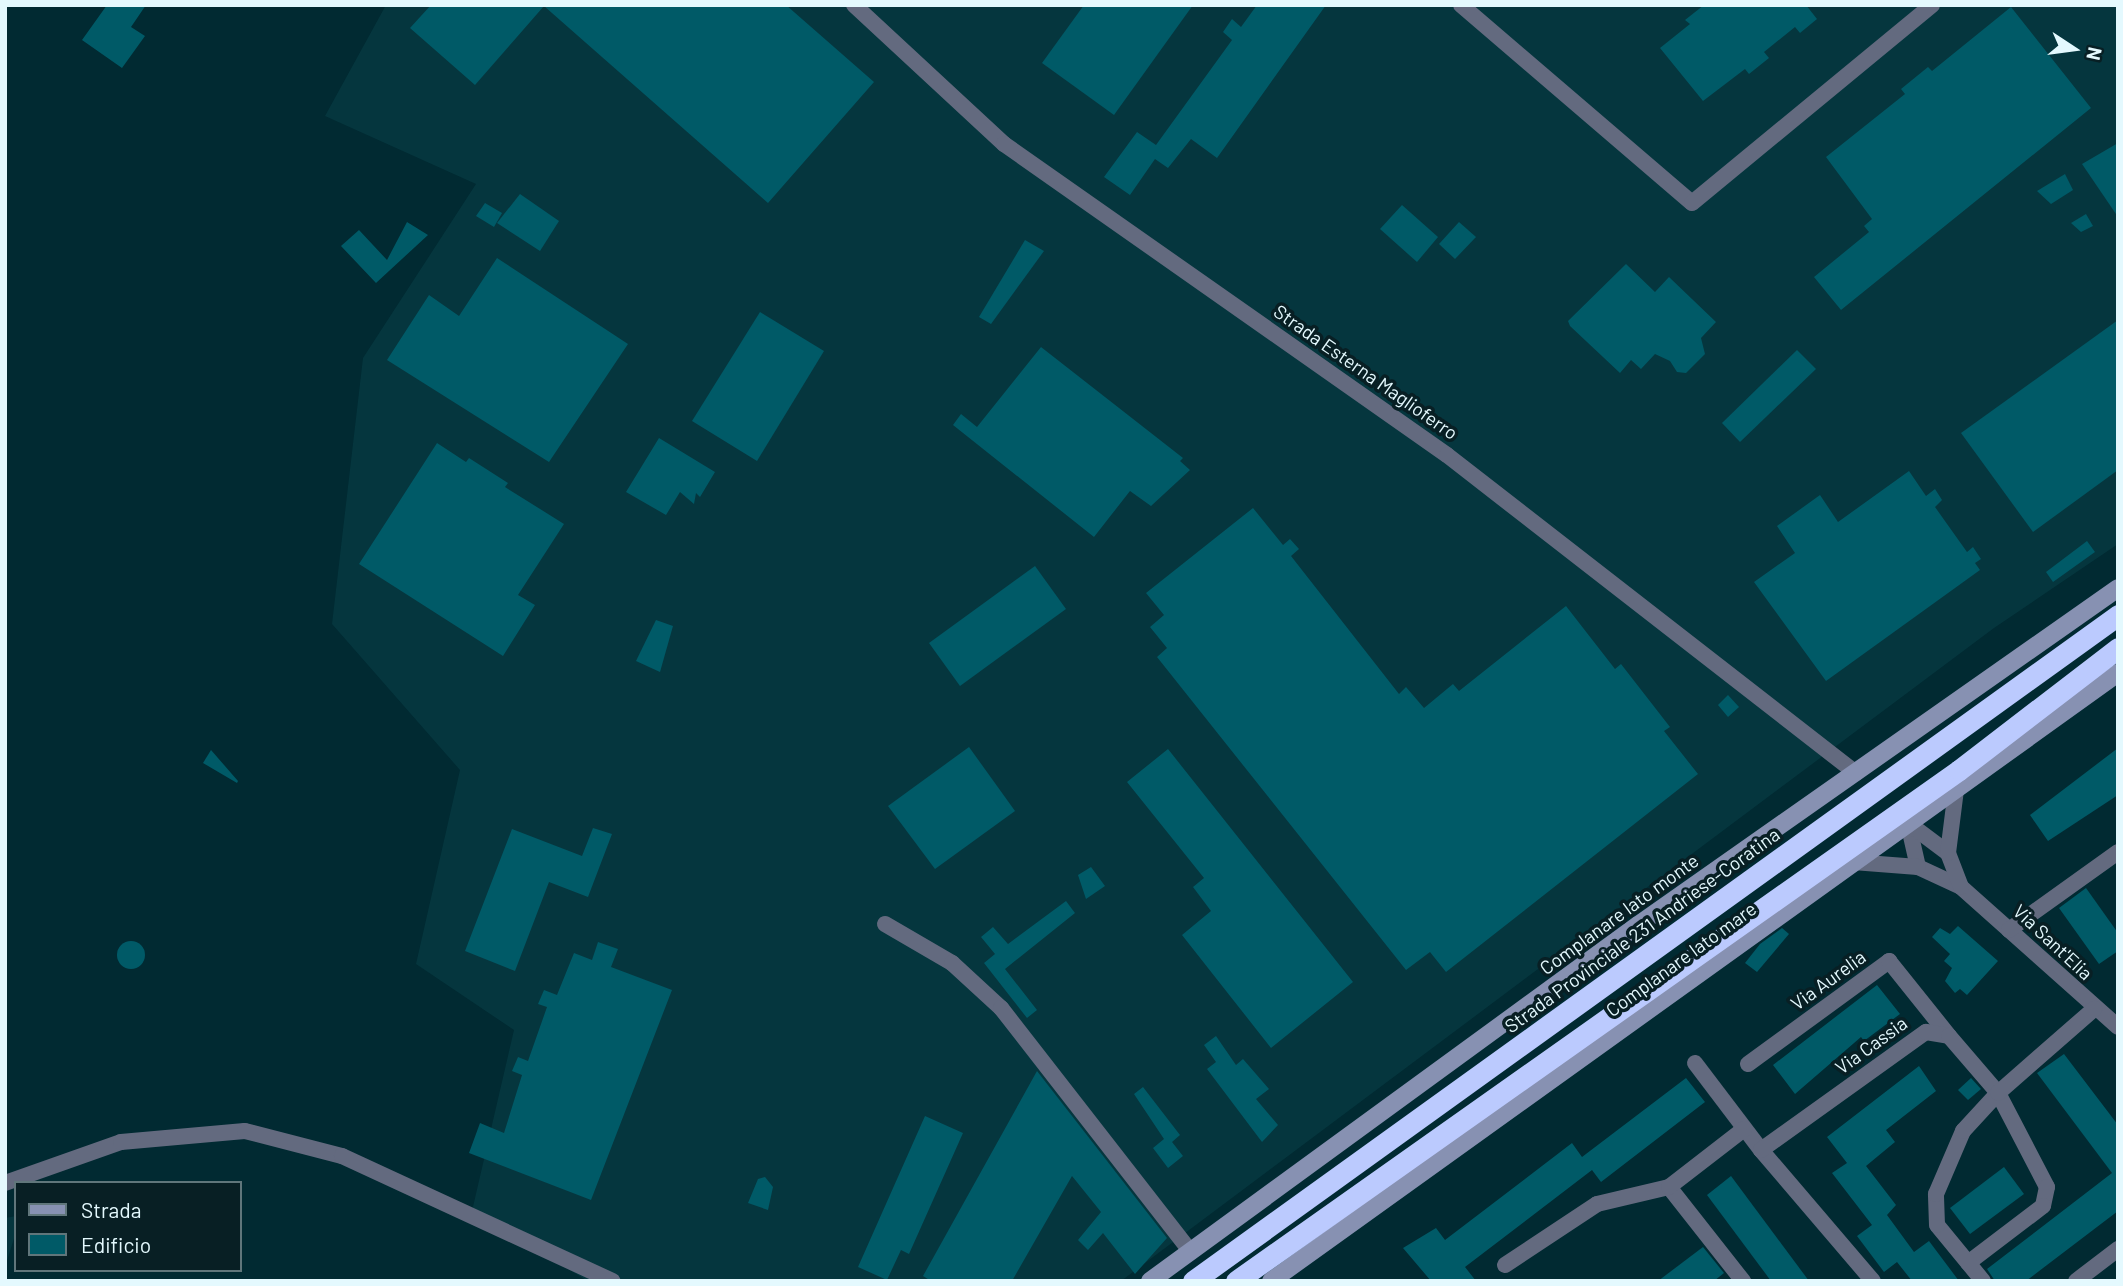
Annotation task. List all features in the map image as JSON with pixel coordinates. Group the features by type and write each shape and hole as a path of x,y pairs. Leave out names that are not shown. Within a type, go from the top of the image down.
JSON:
{"highway":[{"name":"Strada Provinciale 231 Andriese-Coratina","path":"1193,1281 2118,615"},
{"path":"1236,1281 1959,770 2118,648"}],"street":[{"name":"Strada Esterna Maglioferro","path":"854,5 1004,144 1447,455 1856,773"},
{"path":"1461,5 1692,203 1932,5"},
{"name":"Complanare lato monte","path":"1150,1281 1638,925 2118,588"},
{"name":"Complanare lato mare","path":"1271,1281 2118,673"},
{"name":"Via Sant'Elia","path":"1956,790 1948,853 1961,887"},
{"path":"1908,824 1948,853"},
{"path":"1908,824 1918,867"},
{"path":"2009,930 2118,852"},
{"name":"Via Sant'Elia","path":"1853,862 1918,867 1961,887 2094,1009 2118,1027"},
{"path":"886,924 952,963 1002,1008 1191,1252"},
{"name":"Via Aurelia","path":"1748,1065 1889,961 1949,1037"},
{"path":"1983,1281 1937,1225 1936,1194 1963,1131 1998,1093 2094,1009"},
{"name":"Via Cassia","path":"1761,1150 1926,1032 1949,1037"},
{"path":"1949,1037 1998,1093 2040,1171 2046,1195 2043,1206 1968,1263"},
{"path":"1695,1063 1761,1150 1873,1281"},
{"path":"1505,1265 1597,1205 1669,1187 1744,1129"},
{"path":"5,1183 121,1142 245,1131 342,1156 614,1281"},
{"path":"1669,1187 1742,1281"},
{"path":"2076,1281 2118,1249"}],"shaded area":[{"path":"386,5 2118,5 2118,544 1994,628 1121,1281 588,1281 472,1211 514,1030 416,964 460,770 332,624 363,358 476,184 325,116"},
{"path":"14,1216 14,1238 5,1267 5,1218"}],"building":[{"path":"107,5 146,5 131,27 145,36 122,68 82,40"},
{"path":"431,5 786,5 874,82 768,203 544,6 475,85 410,28"},
{"path":"1084,5 1193,5 1114,115 1042,63"},
{"path":"1257,5 1326,5 1217,158 1191,139 1168,168 1155,159 1130,195 1104,177 1137,132 1156,145 1232,40 1223,32 1232,19 1241,27"},
{"path":"1704,5 1806,5 1817,19 1800,33 1795,27 1764,52 1769,58 1749,74 1745,69 1703,101 1660,48 1690,24 1685,20"},
{"path":"2011,7 2091,108 1841,310 1814,277 1869,232 1864,226 1872,219 1826,157 1905,94 1901,89 1928,67 1932,71"},
{"path":"2118,143 2118,217 2082,164"},
{"path":"2065,174 2073,190 2051,204 2037,191"},
{"path":"520,194 559,221 540,251 497,223"},
{"path":"485,203 502,213 494,227 476,216"},
{"path":"1402,205 1438,237 1417,262 1380,229"},
{"path":"2086,214 2093,226 2081,232 2071,223"},
{"path":"407,222 428,235 376,283 341,246 359,230 387,260"},
{"path":"1459,222 1476,237 1455,259 1439,244"},
{"path":"1025,240 1044,251 991,324 979,317"},
{"path":"497,258 628,344 549,462 387,360 429,295 459,316"},
{"path":"1626,264 1655,292 1669,277 1716,322 1701,338 1705,354 1686,373 1677,372 1670,361 1655,354 1641,369 1631,360 1620,373 1570,326 1568,321"},
{"path":"760,312 824,351 757,461 692,421"},
{"path":"2118,320 2118,470 2033,532 1961,433"},
{"path":"1041,347 1183,458 1180,461 1190,470 1151,506 1130,491 1094,537 953,425 961,414 977,427"},
{"path":"1797,350 1816,369 1740,442 1722,423"},
{"path":"659,438 715,472 700,497 696,493 694,504 680,492 666,515 626,492"},
{"path":"437,443 466,462 469,458 508,483 505,487 564,524 518,595 535,605 503,656 359,564"},
{"path":"1909,471 1926,496 1935,489 1942,500 1935,507 1967,552 1973,547 1981,559 1975,563 1980,570 1826,681 1754,582 1795,553 1777,526 1820,495 1838,522"},
{"path":"1253,508 1283,545 1290,539 1299,549 1291,556 1399,694 1406,687 1424,708 1453,684 1459,691 1566,606 1615,669 1621,664 1670,727 1664,731 1698,774 1446,972 1430,952 1406,970 1157,657 1167,648 1150,627 1164,615 1146,593"},
{"path":"2087,541 2095,552 2053,582 2046,572"},
{"path":"1035,566 1066,609 960,686 929,643"},
{"path":"656,620 673,626 660,672 636,661"},
{"path":"1728,695 1739,707 1728,717 1718,705"},
{"path":"969,747 1015,811 935,869 888,806"},
{"path":"2118,748 2118,795 2048,841 2030,815"},
{"path":"1168,749 1353,982 1271,1048 1182,935 1211,911 1193,887 1204,878 1127,782"},
{"path":"211,750 238,781 237,783 203,763"},
{"path":"593,828 612,834 588,897 549,882 515,971 465,951 512,829 582,856"},
{"path":"1091,867 1105,886 1086,899 1078,875"},
{"path":"2086,888 2118,933 2118,951 2099,964 2059,908"},
{"path":"1066,901 1075,913 1005,969 1037,1010 1027,1018 984,963 995,954 981,937 993,927 1008,944"},
{"path":"1958,926 1998,961 1967,995 1960,989 1955,993 1945,981 1952,968 1944,961 1950,954 1932,937 1940,928 1950,934"},
{"path":"1782,928 1789,934 1757,972 1745,963 1760,944"},
{"path":"131,941 141,945 145,955 141,965 131,969 121,965 117,955 121,945"},
{"path":"598,942 618,949 611,967 672,990 591,1200 469,1153 480,1123 504,1133 522,1075 512,1071 518,1057 528,1061 547,1007 538,1004 544,990 557,995 574,953 592,960"},
{"path":"1877,985 1900,1014 1864,1041 1861,1037 1795,1094 1773,1065"},
{"path":"1216,1036 1236,1065 1243,1059 1269,1089 1256,1099 1278,1125 1262,1142 1207,1069 1216,1062 1204,1045"},
{"path":"2064,1054 2118,1125 2118,1211 2026,1281 1995,1281 1987,1269 2112,1173 2037,1073"},
{"path":"1919,1066 1936,1091 1886,1130 1895,1142 1866,1166 1896,1205 1887,1215 1914,1252 1929,1241 1959,1281 1912,1281 1897,1262 1884,1272 1857,1236 1872,1225 1832,1173 1847,1163 1827,1137"},
{"path":"1037,1071 1167,1238 1135,1274 1103,1233 1088,1250 1078,1240 1101,1212 1072,1176 1012,1281 931,1281 923,1276"},
{"path":"1686,1078 1705,1102 1601,1182 1592,1170 1465,1267 1476,1281 1431,1281 1403,1248 1436,1228 1445,1240 1572,1143 1582,1157"},
{"path":"1971,1078 1981,1089 1968,1100 1958,1090"},
{"path":"1143,1087 1180,1135 1172,1142 1183,1156 1168,1168 1153,1148 1164,1139 1134,1094"},
{"path":"925,1116 963,1133 909,1254 901,1250 887,1280 858,1267"},
{"path":"2004,1167 2024,1194 1970,1234 1950,1208"},
{"path":"1731,1176 1809,1281 1771,1281 1707,1195"},
{"path":"765,1177 773,1187 768,1210 748,1203 758,1179"},
{"path":"1703,1247 1724,1273 1714,1281 1658,1281"}]}
